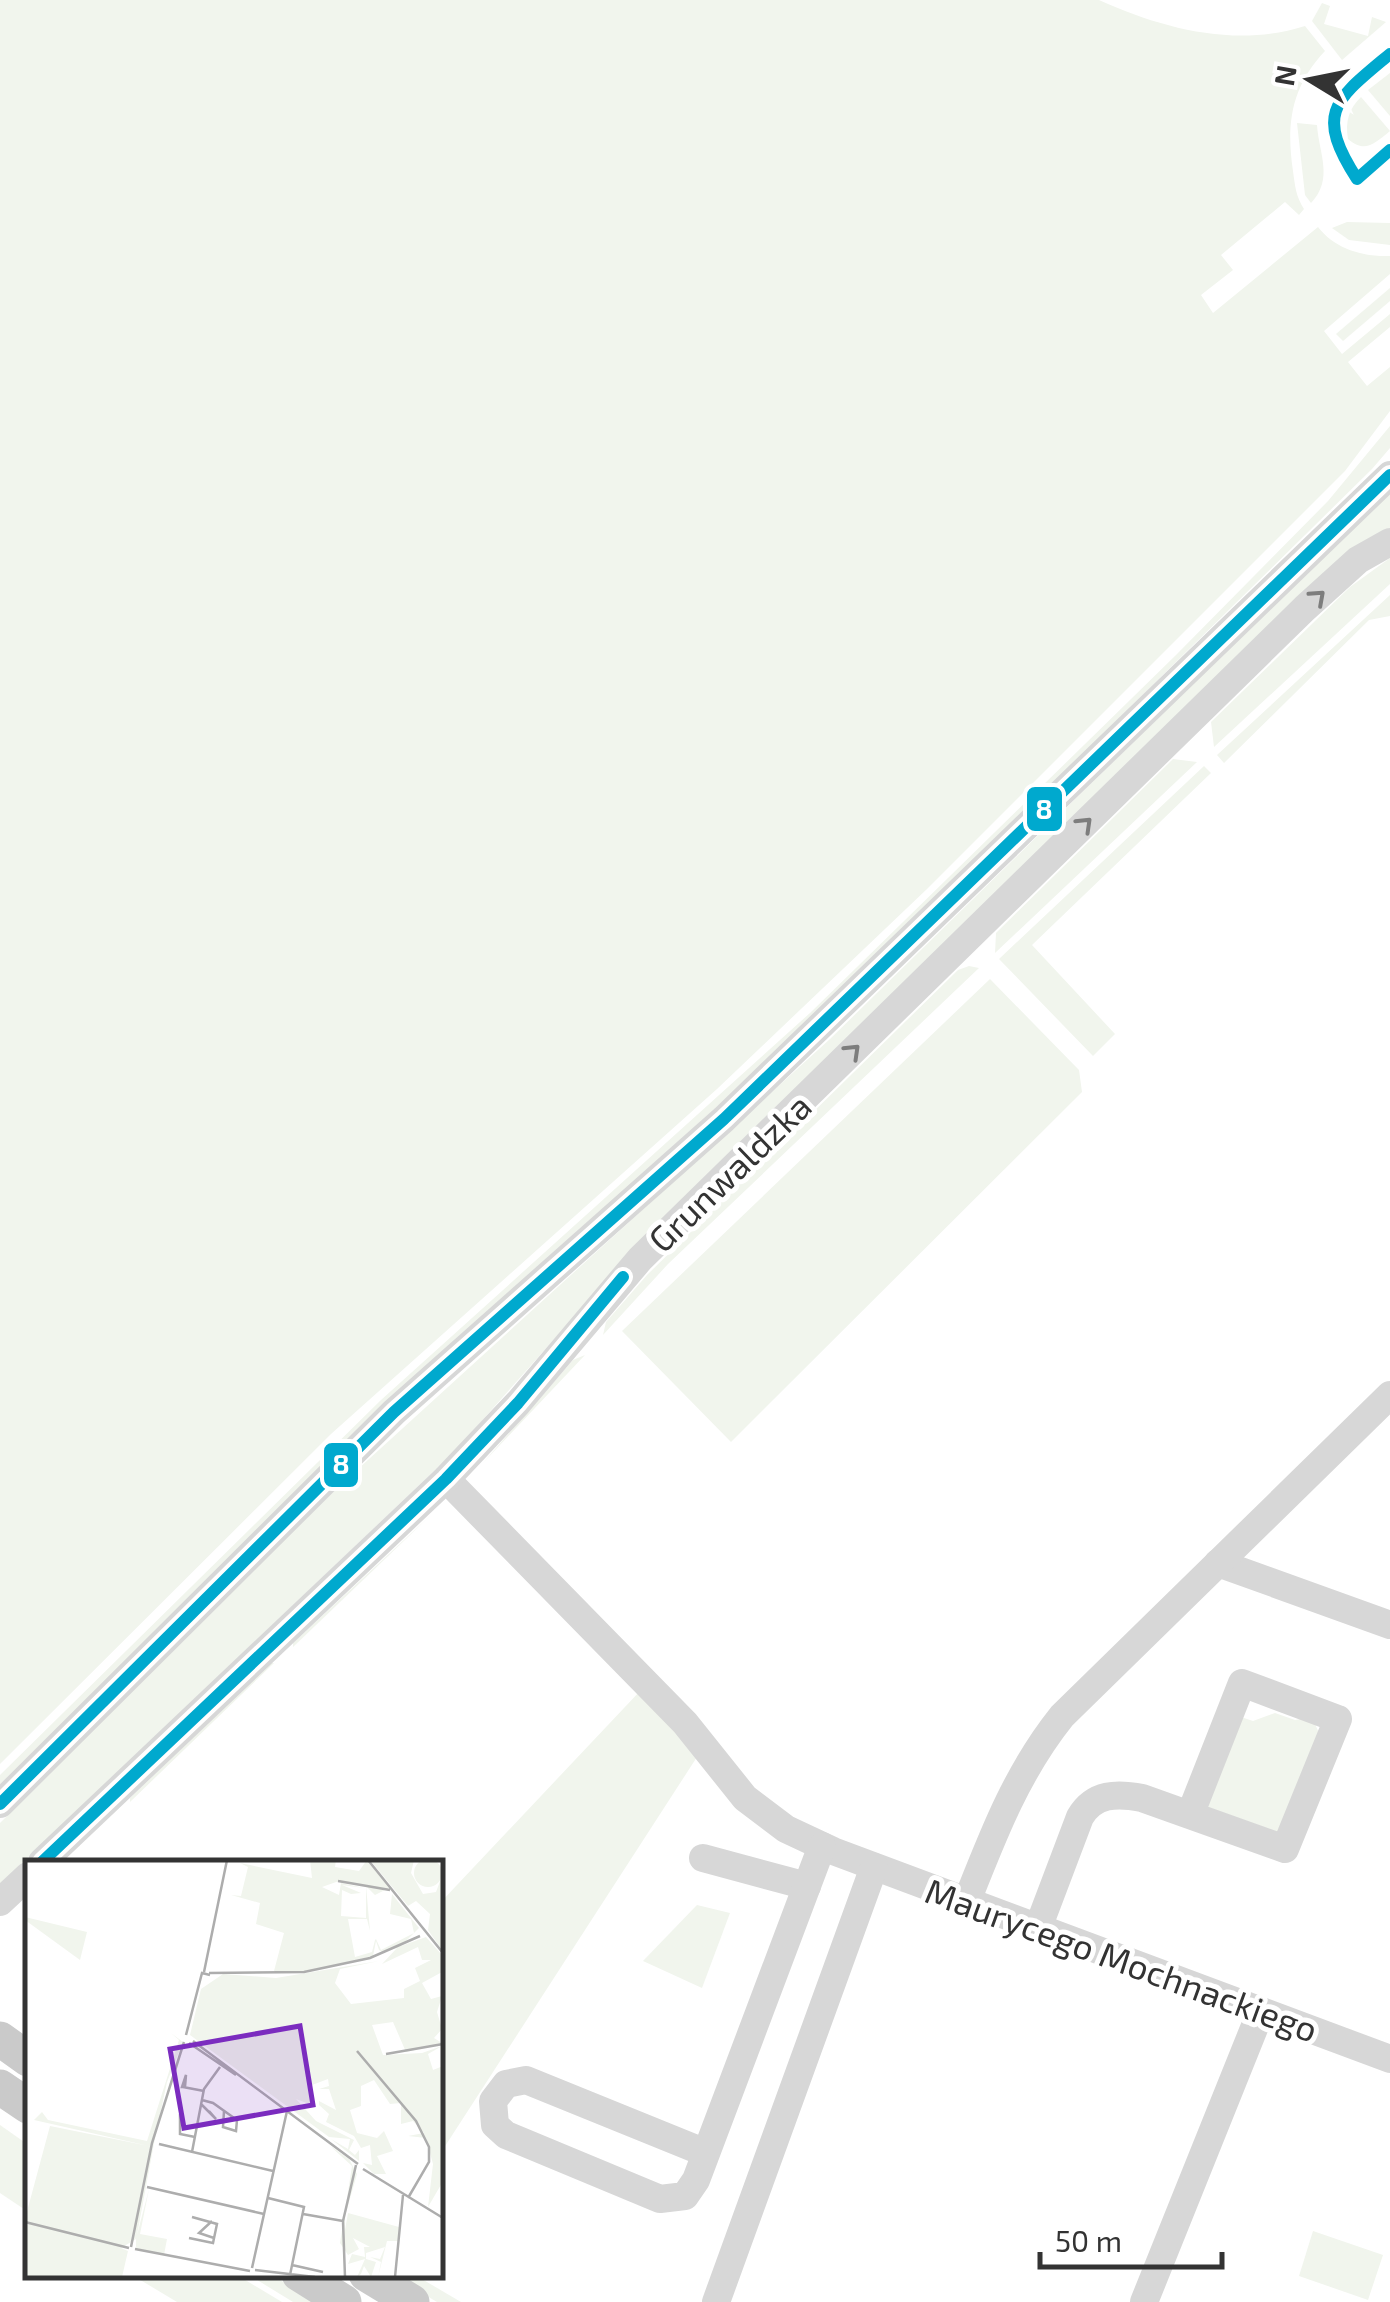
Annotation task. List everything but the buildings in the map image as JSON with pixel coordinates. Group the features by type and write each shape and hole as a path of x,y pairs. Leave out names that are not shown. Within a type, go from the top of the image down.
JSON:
{"main road":[{"path":"0,2039 25,2058"},
{"path":"0,2087 25,2104"},
{"path":"305,2277 344,2302"},
{"path":"371,2277 412,2302"}],"street":[{"name":"Grunwaldzka","path":"0,1804 394,1412 724,1119 1390,474"},
{"name":"Grunwaldzka","path":"44,1860 446,1479 518,1403 640,1259 1305,608 1358,560 1390,542"},
{"path":"967,1902 1006,1804 1043,1740 1062,1716 1390,1396"},
{"name":"Maurycego Mochnackiego","path":"446,1479 685,1723 745,1798 786,1828 864,1863 1390,2059"},
{"path":"1218,1563 1390,1625"},
{"path":"1038,1928 1080,1817 1102,1797 1119,1794 1142,1798 1285,1849 1338,1718 1242,1682 1190,1815"},
{"path":"706,2152 526,2080 506,2084 493,2101 495,2124 506,2136 660,2199 685,2196 696,2180 822,1846"},
{"path":"703,1858 807,1886"},
{"path":"716,2302 864,1863"},
{"path":"0,1902 25,1879"},
{"path":"1144,2302 1261,2011"}],"shaded area":[{"path":"0,0 1099,0 1174,27 1200,32 1253,35 1305,26 1325,51 1298,92 1291,122 1294,182 1304,209 1299,215 1285,202 1221,255 1233,270 1201,295 1213,313 1318,227 1350,250 1390,256 1390,274 1324,331 1342,354 1390,314 1390,327 1348,362 1367,386 1390,367 1390,411 1345,471 927,889 717,1089 331,1434 0,1764"},
{"path":"1322,3 1330,6 1324,24 1368,36 1372,17 1386,22 1342,60 1312,21"},
{"path":"1390,73 1390,116 1368,90"},
{"path":"1361,97 1390,131 1365,146 1348,139 1347,133 1349,116"},
{"path":"1297,123 1317,125 1324,175 1311,203 1305,195"},
{"path":"1347,222 1390,223 1390,245 1349,240 1332,228"},
{"path":"1390,288 1390,301 1343,341 1336,334"},
{"path":"1390,426 1390,448 1372,469 909,925 756,1072 345,1443 0,1785 0,1775 381,1400 810,1013 1176,655 1328,501"},
{"path":"1390,491 1390,528 634,1249 456,1450 0,1884 0,1823 324,1500 830,1039"},
{"path":"1390,558 1390,584 1214,747 1211,722 1350,587"},
{"path":"1390,595 1390,616 1369,620 1224,763 1217,755"},
{"path":"1173,759 1197,762 995,953 996,933"},
{"path":"1204,766 1211,773 1032,945 1115,1034 1093,1056 999,959"},
{"path":"979,968 668,1264 603,1335 606,1322 647,1275 958,970"},
{"path":"990,979 1079,1070 1082,1092 731,1442 622,1331"},
{"path":"585,1355 482,1464 573,1360"},
{"path":"432,1514 293,1647 293,1643"},
{"path":"274,1663 130,1802 130,1798"},
{"path":"641,1690 697,1757 442,2151 442,1901"},
{"path":"1275,1713 1295,1720 1312,1717 1322,1740 1281,1833 1205,1812 1241,1717 1253,1721"},
{"path":"697,1905 730,1913 702,1988 643,1961"},
{"path":"0,2125 25,2143 25,2210 0,2193"},
{"path":"1313,2231 1383,2255 1368,2300 1299,2276"},
{"path":"135,2277 240,2277 282,2302 177,2302"},
{"path":"252,2277 275,2277 316,2302 293,2302"},
{"path":"395,2277 418,2277 461,2302 437,2302"}],"transit line":[{"name":"8","path":"1390,54 1344,96 1334,122 1336,138 1357,179 1390,150"},
{"name":"8","path":"0,1804 394,1412 724,1119 1390,475"},
{"name":"8","path":"44,1860 446,1479 518,1403 623,1277"}]}
